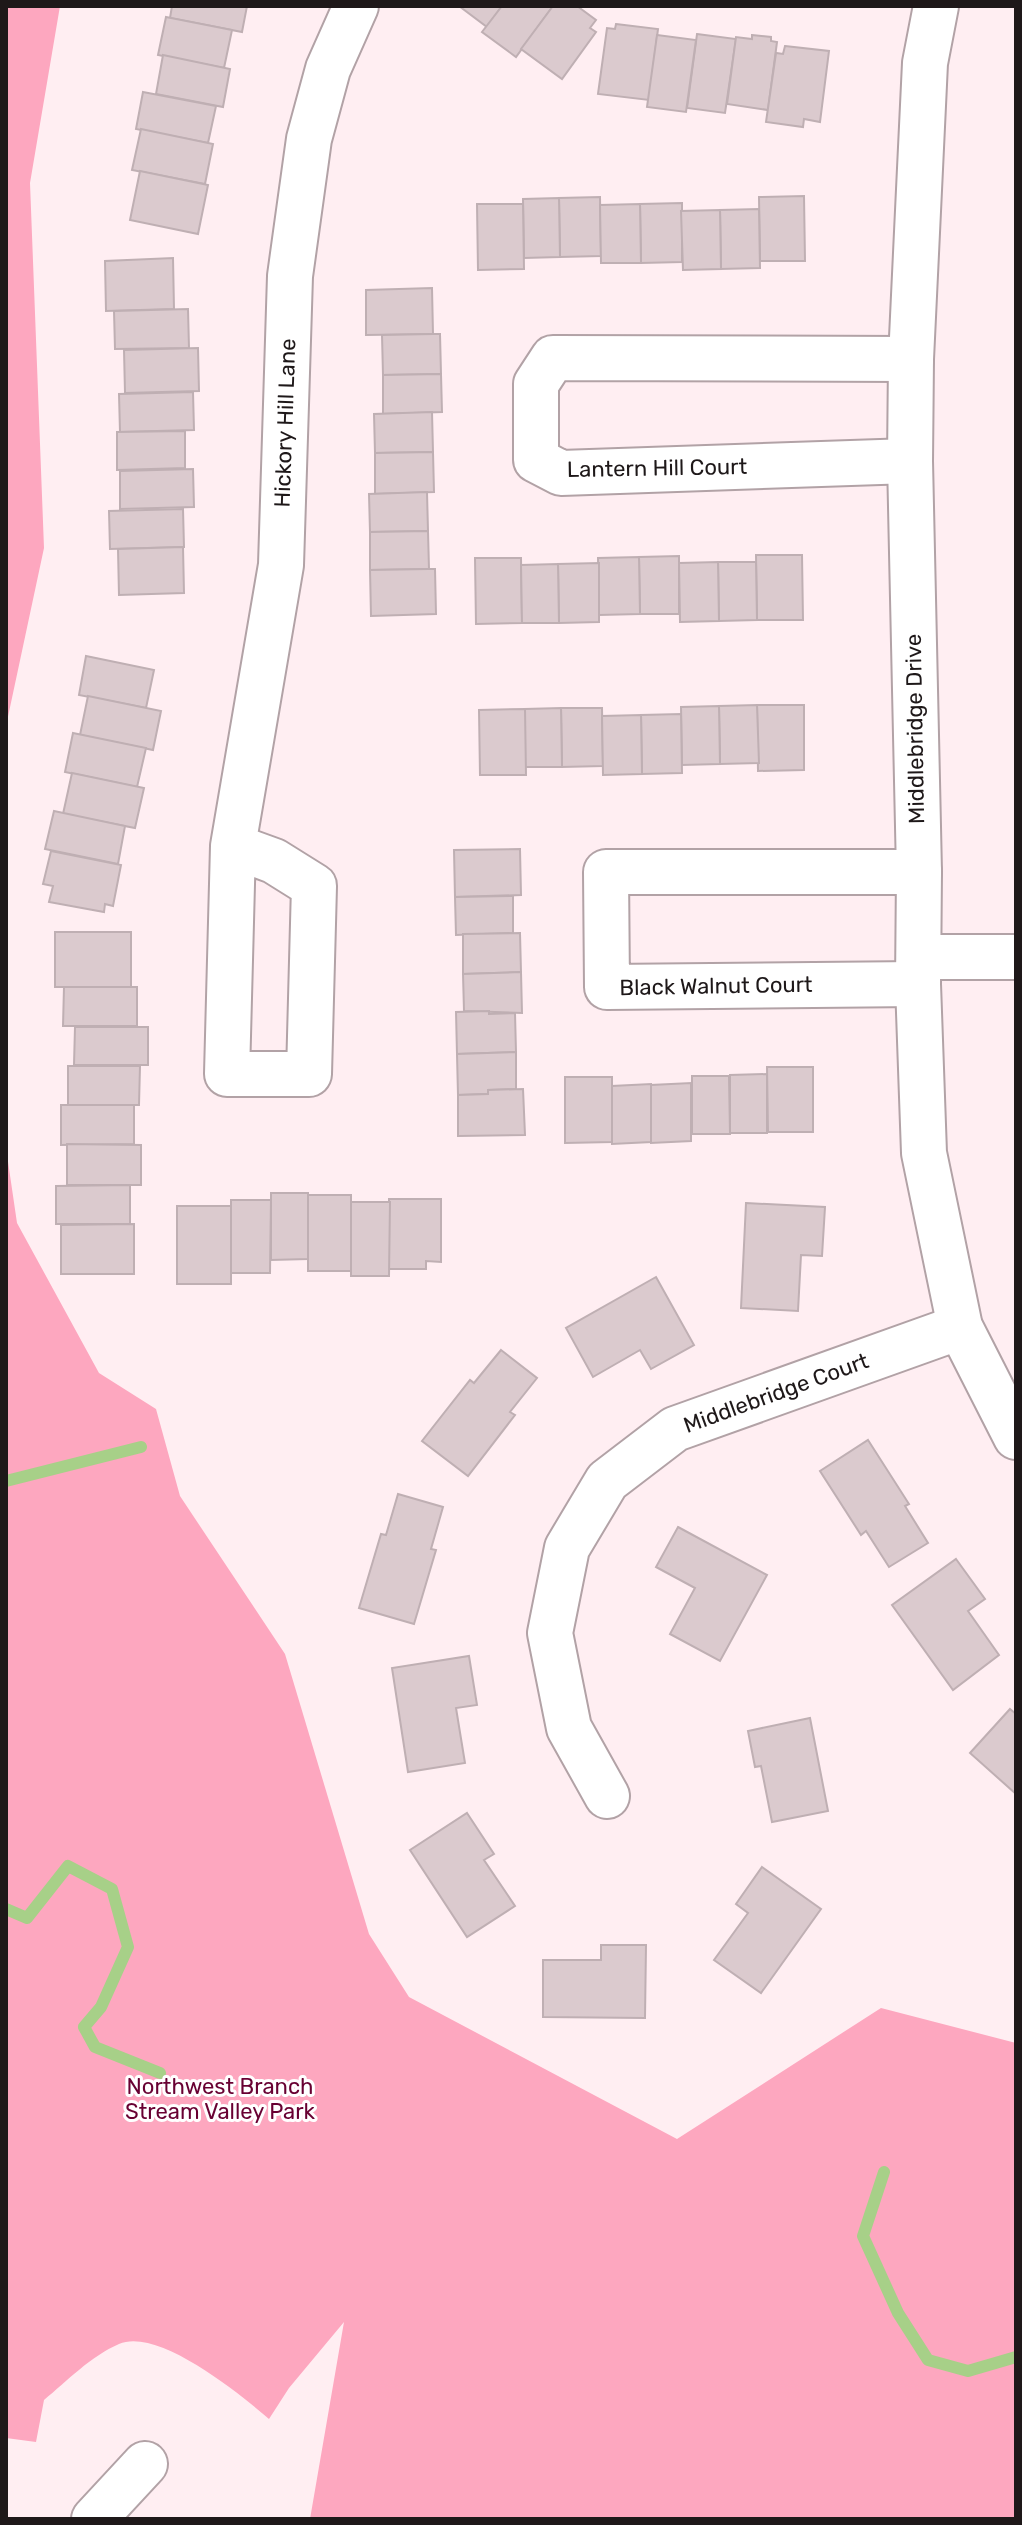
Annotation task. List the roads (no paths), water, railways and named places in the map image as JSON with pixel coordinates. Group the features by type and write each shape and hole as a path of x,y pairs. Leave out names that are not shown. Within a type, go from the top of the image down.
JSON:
{"street":[{"name":"Hickory Hill Lane","path":"233,846 274,861 314,886 309,1074 227,1074 233,846 281,565 290,276 309,139 328,69 356,6"},
{"name":"Middlebridge Drive","path":"936,6 925,63 911,359 918,970 924,1153 960,1327 1016,1437"},
{"name":"Lantern Hill Court","path":"910,461 561,473 536,460 536,384 553,358 911,359"},
{"name":"Black Walnut Court","path":"918,970 607,987 606,872 919,872"},
{"path":"918,970 1016,957"},
{"name":"Middlebridge Court","path":"607,1796 569,1728 550,1633 567,1548 607,1481 675,1429 960,1327"},
{"path":"94,2519 145,2464"}],"waterway":[{"path":"6,1481 141,1447"},
{"path":"6,1909 27,1918 68,1866 112,1889 128,1947 101,2007 84,2027 95,2047 160,2073"},
{"path":"884,2172 863,2236 898,2313 928,2360 968,2371 1016,2357"}],"park label":[{"name":"Northwest Branch Stream Valley Park","path":"220,2098"}]}
